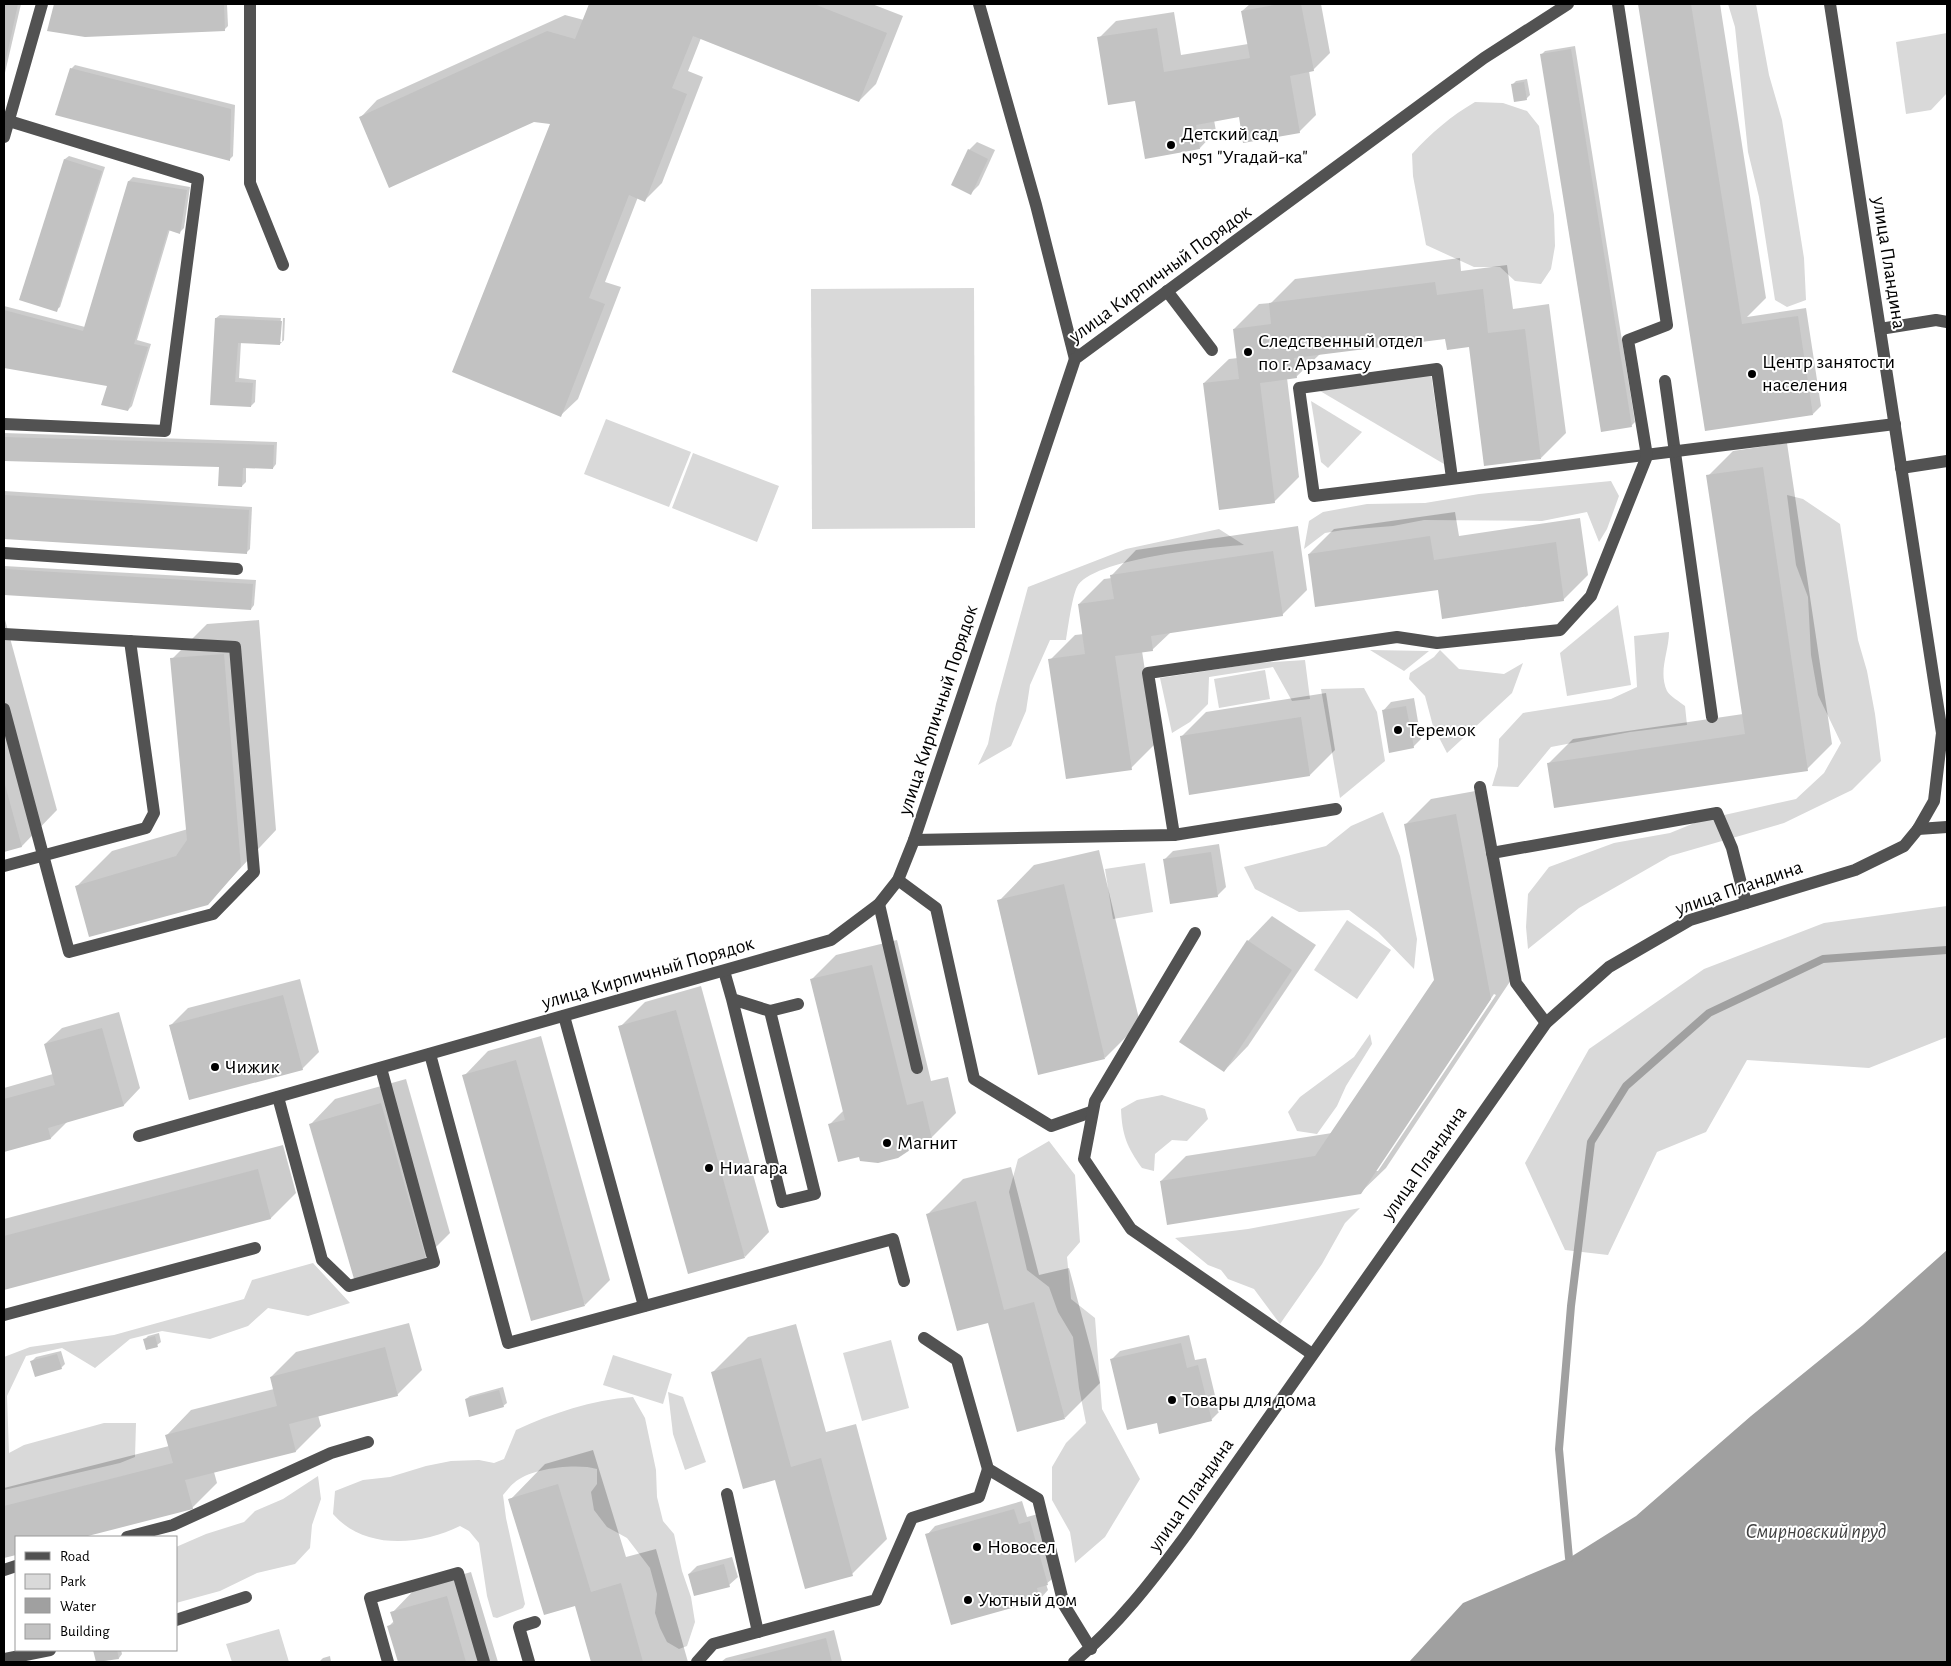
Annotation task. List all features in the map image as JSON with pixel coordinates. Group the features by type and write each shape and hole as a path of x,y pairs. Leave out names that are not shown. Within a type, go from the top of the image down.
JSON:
{"street":[{"path":"4,137 42,4"},
{"path":"250,4 250,183 284,265"},
{"path":"979,4 1036,205 1075,359"},
{"name":"улица Кирпичный Порядок","path":"139,1136 831,940 879,904 898,880 914,840 1075,359 1484,58 1568,4"},
{"path":"1174,835 1148,674 1397,637 1437,643 1560,630 1591,596 1647,456 1628,340 1667,325 1618,4"},
{"name":"улица Пландина","path":"1074,1662 1091,1648 1144,1592 1198,1520 1312,1354 1546,1023 1609,967 1690,920 1855,870 1904,846 1918,829 1934,801 1943,709 1901,468 1830,4"},
{"path":"4,424 164,431 198,179 9,122"},
{"path":"1167,291 1212,350"},
{"path":"1880,329 1936,320 1947,322"},
{"path":"1452,478 1437,369 1299,388 1314,496 1895,424"},
{"path":"1665,381 1712,717"},
{"path":"1901,468 1947,461"},
{"path":"4,553 237,569"},
{"path":"4,634 235,647 254,872 212,914 69,952 4,709"},
{"path":"4,866 146,828 154,813 130,641"},
{"path":"1480,787 1516,983 1546,1023"},
{"path":"914,840 1174,835 1336,810"},
{"path":"1492,853 1717,813 1732,848 1746,903"},
{"path":"1918,829 1947,827"},
{"path":"898,880 936,908 974,1079 1051,1126 1091,1112"},
{"path":"879,904 917,1068"},
{"path":"1195,933 1095,1101 1091,1112 1084,1159 1131,1229 1312,1354"},
{"path":"724,971 782,1202 815,1194 770,1011"},
{"path":"732,999 770,1011 798,1004"},
{"path":"564,1016 644,1306"},
{"path":"430,1054 508,1343 893,1239 904,1282"},
{"path":"278,1097 322,1260 349,1286 434,1262 381,1068"},
{"path":"4,1315 255,1248"},
{"path":"697,1662 713,1644 876,1600 912,1518 979,1497 988,1469 957,1360 924,1338"},
{"path":"131,1536 173,1525 331,1452 368,1442"},
{"path":"988,1469 1038,1499 1064,1605 1091,1648"},
{"path":"727,1494 758,1632"},
{"path":"388,1662 370,1598 458,1573 484,1662"},
{"path":"178,1619 246,1597"},
{"path":"528,1662 519,1627 535,1622"},
{"path":"5,1659 45,1651"}],"green space":[{"path":"1728,4 1756,4 1769,75 1782,120 1804,258 1806,300 1787,307 1775,300 1759,197 1748,152 1735,27"},
{"path":"1947,33 1947,93 1931,110 1906,114 1896,42"},
{"path":"1475,102 1503,103 1527,111 1539,126 1554,215 1555,246 1551,269 1541,284 1515,281 1500,267 1474,267 1426,245 1413,176 1412,154 1442,125"},
{"path":"974,288 975,528 812,529 811,289"},
{"path":"1431,374 1444,464 1315,388"},
{"path":"1311,401 1362,432 1328,468 1321,462"},
{"path":"606,419 691,452 669,507 584,474"},
{"path":"693,453 779,486 757,542 672,508"},
{"path":"1611,481 1619,496 1607,529 1599,542 1587,512 1542,521 1424,520 1393,526 1343,530 1325,533 1304,549 1309,521 1323,512 1367,504 1425,503 1479,494"},
{"path":"1787,495 1803,499 1840,524 1858,640 1867,671 1875,714 1881,761 1852,790 1784,823 1670,856 1579,908 1528,949 1526,927 1528,894 1549,867 1614,843 1670,833 1702,820 1796,799 1824,773 1841,743 1818,695 1811,655 1808,597 1796,565"},
{"path":"1219,529 1244,545 1206,548 1154,556 1104,569 1087,577 1077,587 1075,592 1066,640 1050,640 1030,685 1026,711 1011,746 978,765 988,744 996,704 1028,587 1126,549"},
{"path":"1618,605 1631,685 1567,696 1560,653"},
{"path":"1669,632 1664,669 1665,684 1668,693 1685,706 1687,725 1630,732 1551,747 1518,787 1492,786 1498,766 1499,739 1523,713 1611,699 1637,687 1634,636"},
{"path":"1370,650 1429,651 1404,671"},
{"path":"1440,650 1459,669 1504,674 1523,663 1512,693 1447,753 1433,726 1425,696 1409,679 1410,673 1434,657"},
{"path":"1305,660 1310,699 1292,701 1273,667 1209,677 1208,704 1190,722 1172,733 1160,678 1258,663"},
{"path":"1265,670 1270,699 1219,708 1214,679"},
{"path":"1364,688 1377,712 1385,761 1340,798 1321,689"},
{"path":"1383,812 1400,856 1417,939 1414,969 1378,932 1349,910 1299,912 1255,889 1244,867 1326,846 1351,826"},
{"path":"1145,863 1153,912 1113,919 1105,869"},
{"path":"1947,906 1947,1037 1869,1068 1747,1060 1706,1132 1657,1152 1608,1255 1565,1250 1525,1163 1589,1049 1704,969 1824,923"},
{"path":"1347,920 1391,950 1357,999 1314,970"},
{"path":"1370,1034 1372,1044 1346,1086 1337,1106 1317,1134 1297,1131 1288,1112 1300,1097 1354,1057"},
{"path":"1162,1095 1205,1109 1208,1119 1187,1141 1172,1140 1155,1154 1154,1171 1142,1168 1133,1154 1124,1134 1121,1109 1137,1100"},
{"path":"1049,1141 1075,1175 1080,1242 1067,1257 1071,1299 1095,1318 1102,1409 1140,1479 1105,1537 1075,1563 1070,1532 1052,1500 1052,1467 1066,1443 1086,1423 1079,1388 1073,1337 1058,1312 1049,1287 1027,1270 1009,1192 1018,1159"},
{"path":"1360,1208 1345,1223 1322,1264 1280,1324 1254,1289 1228,1279 1221,1270 1208,1265 1175,1238 1248,1229"},
{"path":"313,1263 350,1303 308,1316 268,1308 248,1326 210,1339 162,1331 130,1339 95,1368 62,1348 26,1356 7,1396 9,1453 24,1445 104,1423 136,1423 135,1457 120,1463 4,1490 4,1357 30,1347 114,1335 244,1299 252,1280"},
{"path":"891,1340 909,1408 862,1421 843,1353"},
{"path":"613,1355 672,1374 663,1404 603,1385"},
{"path":"668,1392 683,1397 706,1462 685,1470 673,1434"},
{"path":"633,1397 645,1418 656,1470 657,1497 663,1521 674,1534 682,1571 691,1597 695,1622 687,1646 679,1649 667,1642 655,1613 657,1594 650,1568 627,1538 607,1527 594,1510 591,1492 597,1484 597,1469 566,1467 542,1470 521,1478 503,1495 506,1518 525,1604 523,1608 497,1618 493,1617 487,1596 479,1543 469,1531 460,1526 428,1538 393,1541 376,1539 360,1534 346,1526 333,1514 335,1491 363,1480 390,1477 426,1466 451,1461 479,1460 494,1463 504,1459 516,1430 544,1418 587,1404"},
{"path":"318,1476 321,1499 312,1525 310,1548 295,1564 257,1573 220,1591 178,1602 178,1546 206,1534 244,1522 255,1511 283,1499"},
{"path":"279,1629 289,1662 232,1662 226,1644"}],"water":[{"name":"Смирновский пруд","path":"1947,1250 1947,1662 1409,1662 1463,1603 1569,1558 1636,1516 1751,1416 1863,1325"}],"building":[{"path":"4,4 18,4 5,64 4,64"},
{"path":"54,4 224,4 225,31 85,37 47,31"},
{"path":"589,4 814,4 887,33 859,102 693,36 672,88 687,94 645,202 629,195 589,298 605,304 561,417 452,372 550,124 534,122 389,188 359,117 547,31 575,39"},
{"path":"1280,4 1301,4 1314,71 1290,76 1300,133 1243,143 1239,117 1196,125 1200,149 1145,159 1135,101 1108,105 1097,37 1157,28 1164,72 1250,58 1241,11"},
{"path":"1638,4 1691,4 1742,324 1798,316 1813,415 1705,431"},
{"path":"1571,49 1632,427 1601,432 1540,54"},
{"path":"70,68 231,109 230,161 55,115"},
{"path":"1524,82 1527,100 1514,102 1511,84"},
{"path":"968,149 988,159 971,195 951,185"},
{"path":"64,159 102,171 57,312 19,300"},
{"path":"128,181 187,190 180,234 168,230 134,344 148,347 128,411 101,405 107,386 4,368 4,310 83,331"},
{"path":"1435,282 1437,295 1483,289 1488,333 1525,329 1541,459 1484,466 1469,347 1447,350 1445,339 1294,358 1297,378 1260,383 1275,503 1219,510 1203,383 1239,379 1233,329 1271,324 1269,303"},
{"path":"215,318 282,321 280,345 238,343 235,382 253,383 251,407 210,405"},
{"path":"4,437 274,445 273,469 243,468 242,487 218,486 219,467 4,461"},
{"path":"1763,467 1808,771 1554,808 1547,763 1745,734 1706,475"},
{"path":"4,495 249,510 247,554 4,539"},
{"path":"1430,536 1434,560 1556,542 1564,601 1442,619 1438,590 1315,607 1308,554"},
{"path":"1273,551 1283,616 1151,636 1153,651 1115,656 1132,770 1066,779 1048,659 1085,654 1078,604 1114,599 1110,575"},
{"path":"4,569 253,584 251,610 4,595"},
{"path":"224,654 241,867 208,905 89,937 75,886 176,856 187,840 170,658"},
{"path":"1406,706 1414,748 1389,753 1382,710"},
{"path":"1301,717 1310,776 1189,795 1180,736"},
{"path":"4,781 22,847 4,852"},
{"path":"1456,814 1491,999 1361,1194 1167,1225 1160,1181 1315,1156 1434,980 1404,824"},
{"path":"1211,852 1218,897 1170,904 1163,859"},
{"path":"1064,884 1105,1059 1038,1075 997,900"},
{"path":"1247,940 1292,970 1224,1072 1179,1042"},
{"path":"872,965 907,1105 923,1101 932,1139 912,1144 913,1148 898,1158 878,1163 860,1161 859,1157 838,1162 828,1124 845,1120 810,979"},
{"path":"283,995 303,1070 189,1100 169,1025"},
{"path":"676,1010 745,1258 688,1274 618,1026"},
{"path":"102,1028 124,1106 48,1128 51,1139 4,1152 4,1099 55,1085 44,1044"},
{"path":"516,1060 585,1306 531,1321 462,1075"},
{"path":"381,1103 426,1259 354,1279 309,1124"},
{"path":"258,1169 271,1219 4,1290 4,1236"},
{"path":"976,1201 1004,1310 1034,1302 1065,1419 1017,1432 988,1323 957,1331 926,1214"},
{"path":"155,1336 158,1347 146,1350 143,1339"},
{"path":"1181,1343 1187,1368 1198,1365 1212,1421 1159,1434 1157,1423 1127,1430 1110,1359"},
{"path":"385,1347 398,1396 289,1424 296,1452 185,1480 193,1509 88,1536 15,1536 15,1555 4,1558 4,1506 173,1463 165,1435 277,1406 270,1377"},
{"path":"57,1354 62,1369 35,1377 30,1361"},
{"path":"761,1358 791,1467 821,1458 853,1576 805,1589 775,1480 743,1489 711,1372"},
{"path":"499,1390 504,1407 469,1417 465,1399"},
{"path":"558,1484 591,1592 621,1583 643,1662 591,1662 575,1606 544,1615 508,1499"},
{"path":"1014,1509 1019,1524 1030,1521 1048,1585 1037,1588 1040,1600 951,1625 925,1534"},
{"path":"724,1564 730,1587 694,1596 688,1574"},
{"path":"447,1596 466,1662 398,1662 387,1626 394,1624 390,1612"},
{"path":"826,1638 832,1662 733,1662"},
{"path":"93,1651 117,1651 119,1659 96,1662"}],"waterway":[{"path":"1569,1558 1559,1449 1571,1306 1591,1142 1626,1086 1709,1013 1823,959 1947,950"}],"place":[{"name":"Детский сад №51 \"Угадай-ка\"","path":"1171,145"},
{"name":"Следственный отдел по г. Арзамасу","path":"1248,352"},
{"name":"Центр занятости населения","path":"1752,374"},
{"name":"Теремок","path":"1398,730"},
{"name":"Чижик","path":"215,1067"},
{"name":"Магнит","path":"887,1143"},
{"name":"Ниагара","path":"709,1168"},
{"name":"Товары для дома","path":"1172,1400"},
{"name":"Новосел","path":"977,1547"},
{"name":"Уютный дом","path":"968,1600"}]}
